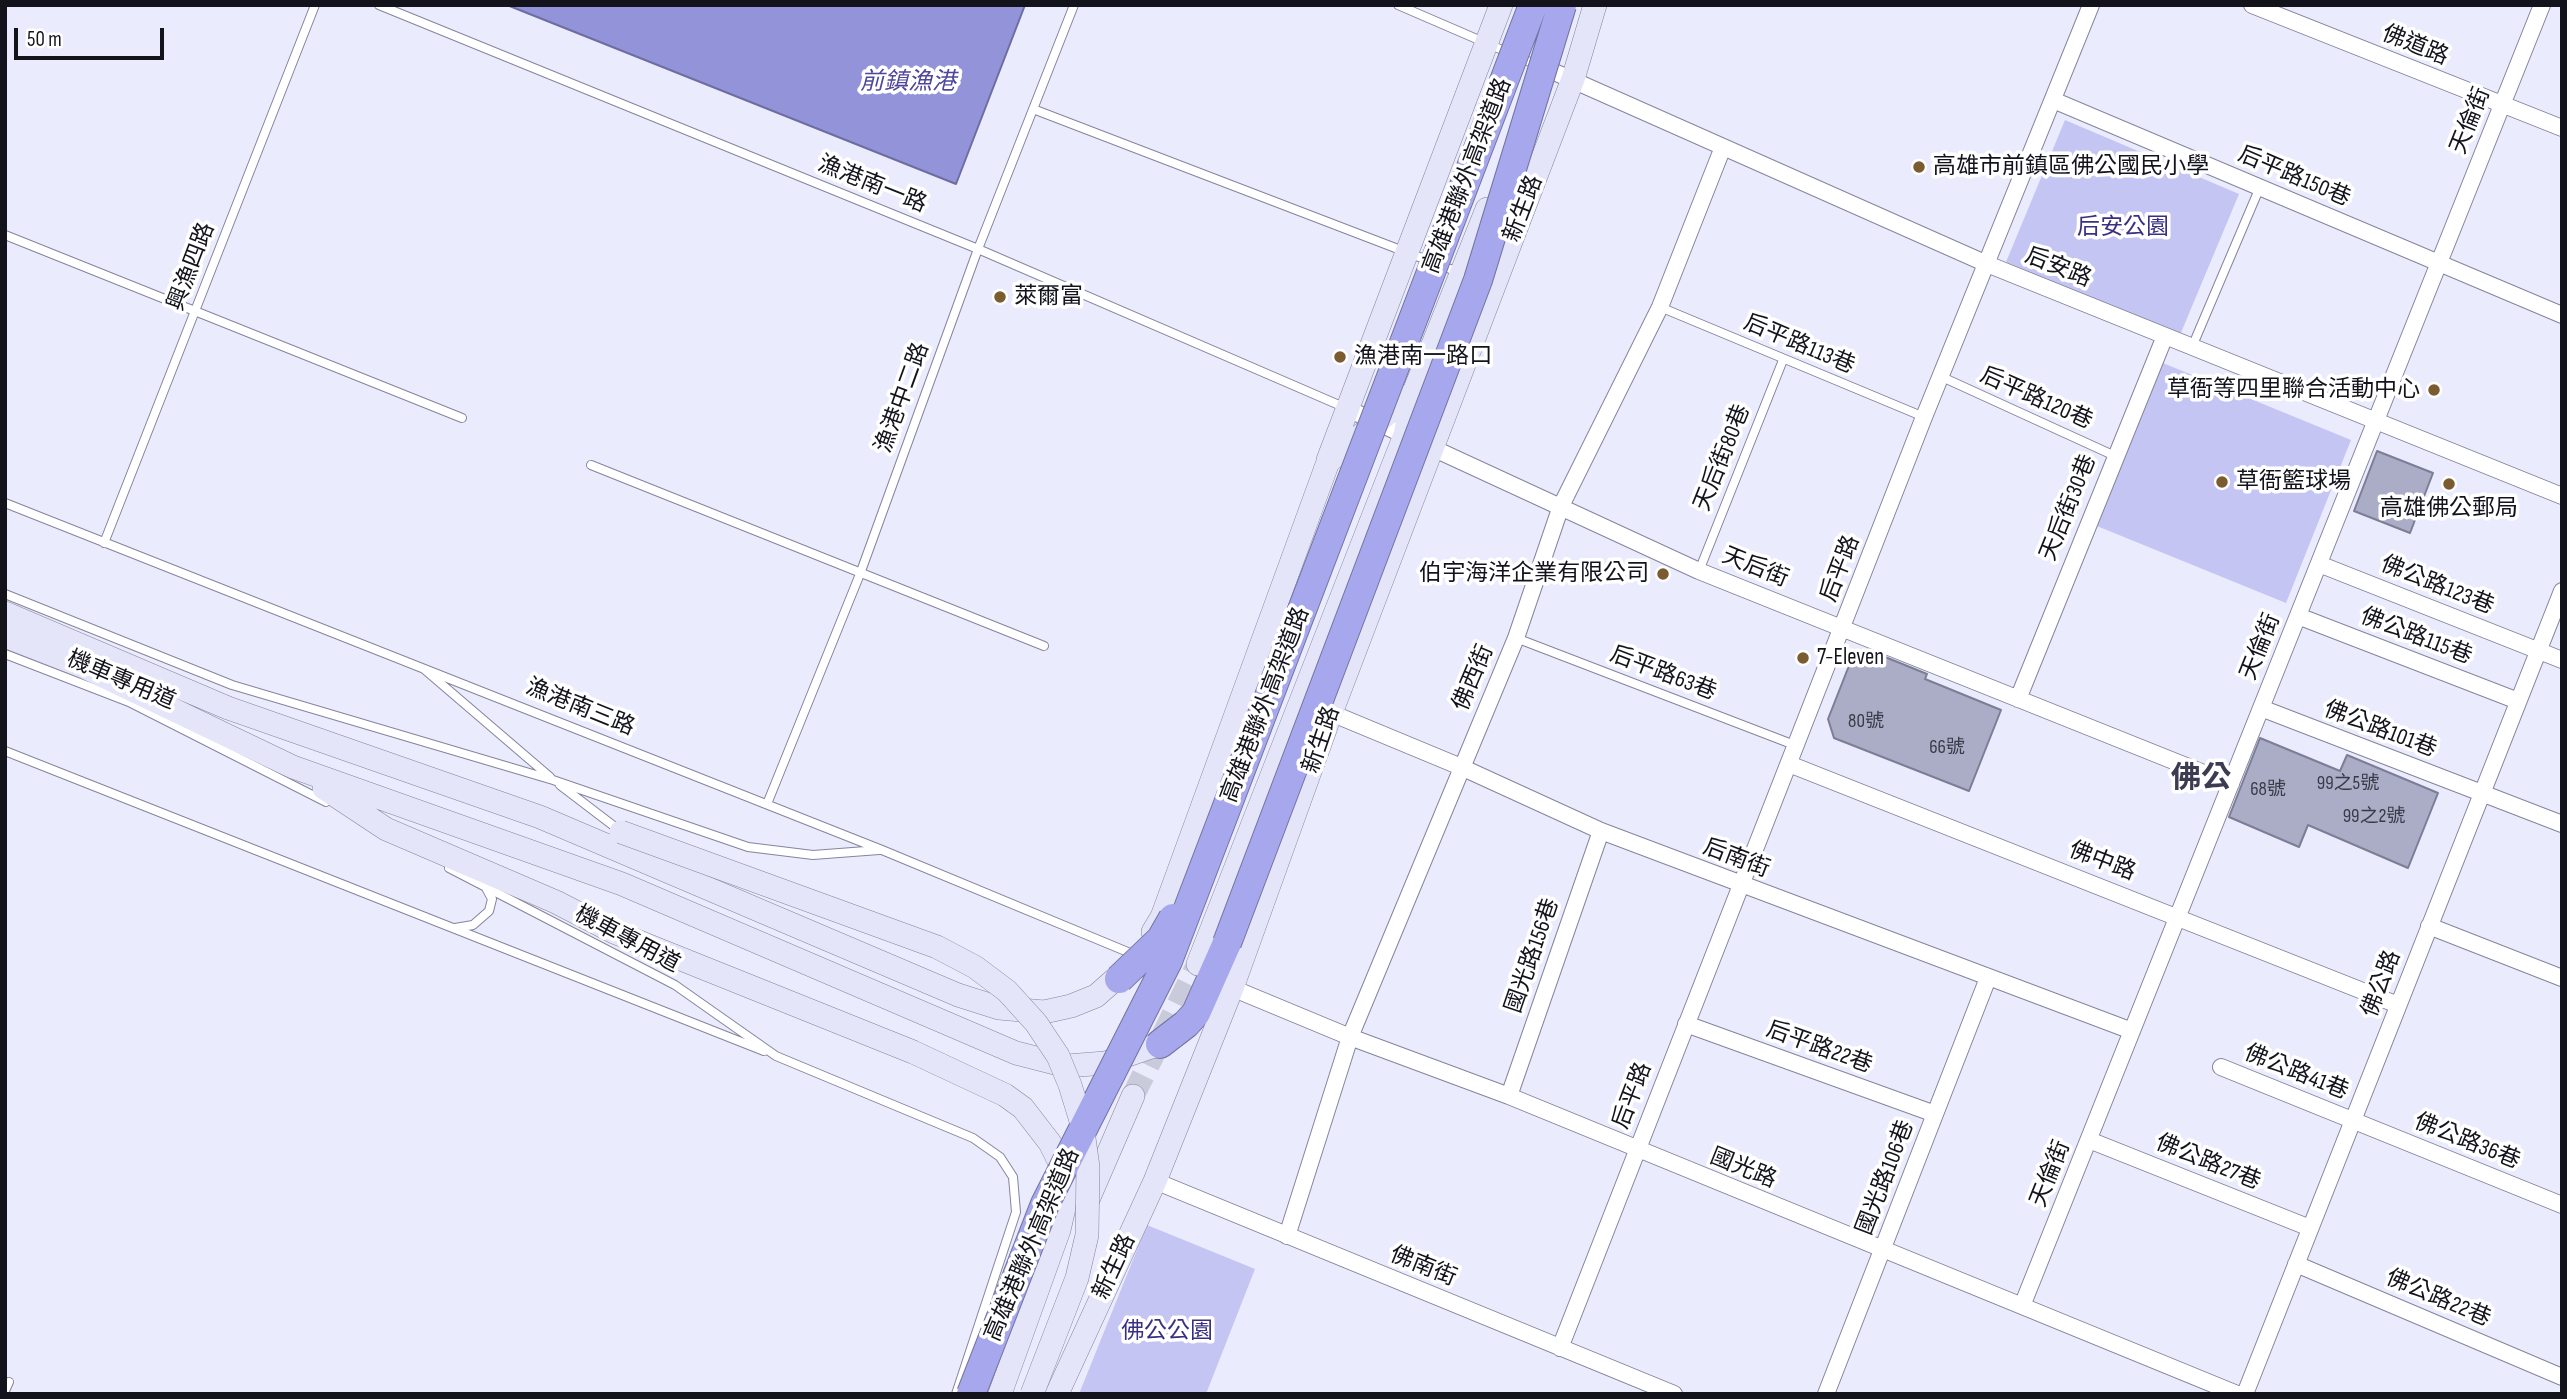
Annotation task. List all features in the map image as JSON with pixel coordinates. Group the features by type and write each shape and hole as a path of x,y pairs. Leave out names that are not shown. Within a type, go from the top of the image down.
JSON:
{"highway":[{"path":"1119,979 1161,939 1172,922 1499,46 1518,5"},
{"name":"高雄港聯外高架道路","path":"971,1394 1045,1204 1168,961 1533,5"},
{"name":"高雄港聯外高架道路","path":"988,1394 1060,1211 1149,1048 1549,5"},
{"path":"1149,1048 1186,1024 1196,1013 1227,943 1478,280 1564,5"}],"street":[{"path":"5,613 228,708 540,817 958,995 999,1008 1044,1012 1071,1006 1096,996 1119,979 1138,956 1162,917 1406,251 1501,5"},
{"name":"新生路","path":"1198,964 1405,435 1414,392 1543,67 1564,5"},
{"name":"新生路","path":"1573,79 1595,5"},
{"name":"新生路","path":"1057,1394 1155,1181 1232,988 1331,713 1573,79 1604,5"},
{"name":"后平路","path":"1560,1348 1924,417 2091,5"},
{"name":"佛道路","path":"2252,5 2562,128"},
{"name":"天倫街","path":"2022,1306 2542,5"},
{"name":"后安路","path":"1543,67 1987,264 2562,496"},
{"name":"后平路150巷","path":"2053,100 2562,315"},
{"name":"佛西街","path":"1287,1236 1350,1037 1516,638 1562,506 1660,307 1723,147"},
{"name":"天后街30巷","path":"2018,699 2165,336"},
{"name":"新生路","path":"1328,462 1414,392"},
{"name":"天后街","path":"1348,409 1699,571 2231,784"},
{"name":"佛公路123巷","path":"2319,564 2562,660"},
{"name":"佛公路","path":"2245,1394 2562,591"},
{"name":"佛公路115巷","path":"2298,616 2518,701"},
{"path":"5,636 82,666 293,767 622,884 1016,1053 1067,1066 1105,1063 1149,1048 1189,1027 1232,988"},
{"name":"佛公路101巷","path":"2261,708 2562,824"},
{"name":"后南街","path":"1331,713 1461,766 1601,831 1741,886 2132,1031"},
{"name":"佛中路","path":"1789,764 2398,1005"},
{"path":"293,767 386,829 556,902 614,932 913,1052 1005,1095 1023,1108 1050,1143 1060,1163 1066,1186 1059,1230 1002,1394"},
{"path":"540,817 621,832 937,947 975,967 1007,991 1036,1023 1058,1056 1070,1085 1082,1124 1088,1167 1087,1235 1077,1278 1032,1394"},
{"name":"國光路156巷","path":"1508,1096 1601,831"},
{"path":"2429,926 2562,978"},
{"name":"國光路106巷","path":"1826,1394 1989,978"},
{"name":"國光路","path":"1232,988 1350,1037 1508,1096 1636,1151 2237,1394"},
{"name":"后平路22巷","path":"1686,1024 1935,1114"},
{"name":"佛公路41巷","path":"2221,1067 2355,1121"},
{"path":"1002,1394 1133,1096"},
{"name":"佛公路36巷","path":"2355,1121 2562,1205"},
{"name":"佛公路27巷","path":"2089,1140 2310,1228"},
{"name":"佛南街","path":"1155,1181 1674,1394"},
{"name":"佛公路22巷","path":"2296,1264 2562,1377"}],"lane":[{"name":"興漁四路","path":"104,544 315,5"},
{"name":"漁港南一路","path":"379,5 978,248 1348,409"},
{"name":"漁港中二路","path":"767,804 860,574 978,248 1074,5"},
{"path":"1398,5 1543,67"},
{"path":"1033,109 1462,273"},
{"path":"2192,347 2260,187"},
{"path":"5,235 196,309 462,418"},
{"name":"后平路113巷","path":"1660,307 1924,417"},
{"name":"天后街80巷","path":"1699,571 1783,360"},
{"name":"后平路120巷","path":"1942,377 2115,456"},
{"path":"591,465 1044,646"},
{"name":"漁港南三路","path":"5,503 104,544 419,664 1138,956"},
{"name":"機車專用道","path":"5,594 232,685 553,780 748,847 813,855 882,850"},
{"name":"后平路63巷","path":"1516,638 1797,746"},
{"name":"機車專用道","path":"5,654 129,702 255,763 485,887 675,985 776,1056 973,1138 993,1150 1007,1166 1015,1186 1016,1212 956,1394"},
{"path":"419,664 553,780 621,832"},
{"path":"5,751 776,1056"},
{"path":"453,928 473,925 489,911 492,899 485,887"},
{"path":"5,1391 9,1382"}],"green space":[{"name":"后安公園","path":"2065,120 2239,194 2180,335 2006,262"},
{"name":"草衙籃球場","path":"2158,361 2351,440 2286,603 2092,524"},
{"name":"佛公公園","path":"1147,1225 1255,1269 1206,1394 1079,1394"}],"water":[{"name":"前鎮漁港","path":"507,5 1025,5 956,184"}],"building":[{"path":"2377,451 2433,473 2410,533 2354,511"},
{"path":"1868,650 1927,674 1925,679 2001,710 1969,791 1834,738 1828,719 1854,653"},
{"path":"2260,738 2340,771 2347,755 2438,793 2408,868 2308,825 2299,847 2229,817"}],"tunnel":[{"path":"1133,1096 1198,964"}],"place":[{"name":"高雄市前鎮區佛公國民小學","path":"1919,167"},
{"name":"萊爾富","path":"1000,297"},
{"name":"漁港南一路口","path":"1340,357"},
{"name":"草衙等四里聯合活動中心","path":"2434,390"},
{"name":"草衙籃球場","path":"2222,482"},
{"name":"高雄佛公郵局","path":"2449,484"},
{"name":"伯宇海洋企業有限公司","path":"1663,574"},
{"name":"7-Eleven","path":"1803,658"}],"district":[{"name":"佛公","path":"2201,779"}]}
